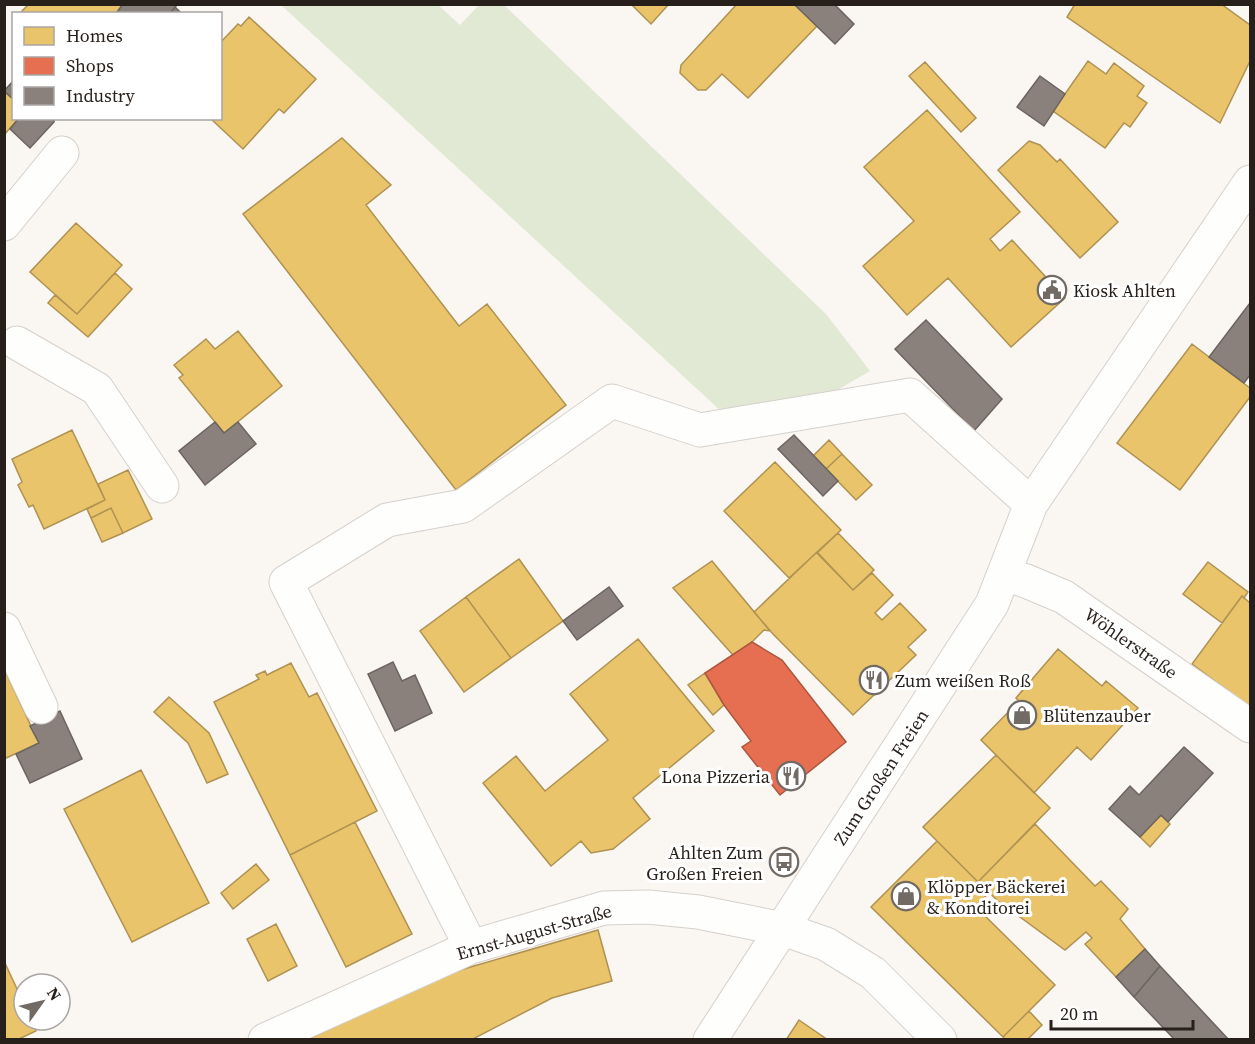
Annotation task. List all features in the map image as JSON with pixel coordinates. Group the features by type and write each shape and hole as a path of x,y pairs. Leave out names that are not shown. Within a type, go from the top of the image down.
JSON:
{"street":[{"path":"4,224 62,153"},
{"name":"Zum Großen Freien","path":"710,1040 992,604 1031,504 1251,182"},
{"path":"9,346 97,389 162,486"},
{"path":"471,947 285,582 387,520 463,506 612,401 700,430 910,395 1031,504"},
{"name":"Wöhlerstraße","path":"1004,574 1064,597 1251,726"},
{"path":"4,629 41,707"},
{"name":"Ernst-August-Straße","path":"265,1040 471,947 604,908 648,906 698,912 783,929 826,944 873,973 940,1040"}],"green space":[{"path":"281,5 438,5 460,25 479,5 504,5 826,314 870,371 832,393 722,412"}],"building: Homes":[{"path":"29,4 123,4 117,12 22,11"},
{"path":"631,4 669,4 651,24"},
{"path":"737,4 794,4 817,26 748,98 722,74 706,90 698,90 680,73 681,65"},
{"path":"1075,4 1221,4 1250,25 1250,61 1220,123 1067,17"},
{"path":"249,17 316,79 284,113 279,109 243,149 212,120 222,120 222,41 238,24 241,26"},
{"path":"1088,61 1106,74 1114,63 1144,86 1137,96 1147,103 1130,127 1124,123 1105,148 1053,111"},
{"path":"925,62 976,118 961,132 909,76"},
{"path":"4,91 12,98 12,120 17,120 4,135"},
{"path":"927,110 1020,212 990,239 1000,251 1012,240 1065,298 1011,347 948,278 907,315 863,266 914,221 864,167"},
{"path":"342,138 391,185 366,205 459,326 487,304 566,405 456,490 243,214"},
{"path":"1029,141 1040,145 1057,162 1060,159 1118,222 1080,258 998,170"},
{"path":"76,223 122,265 77,314 30,272"},
{"path":"115,273 132,289 88,337 48,303 55,295 77,314"},
{"path":"238,331 282,386 224,433 179,378 183,375 174,365 206,339 215,349"},
{"path":"1192,344 1250,388 1250,397 1180,490 1117,443"},
{"path":"72,430 105,500 44,529 33,505 29,507 18,485 22,482 12,459"},
{"path":"829,440 842,454 826,469 813,456"},
{"path":"842,454 872,485 856,500 826,469"},
{"path":"775,462 841,530 789,578 724,511"},
{"path":"128,470 152,519 123,533 111,508 91,518 87,509 105,500 98,484"},
{"path":"111,508 123,533 102,542 91,518"},
{"path":"838,533 874,570 853,590 817,553"},
{"path":"817,552 853,590 872,573 893,595 875,613 882,620 900,603 926,630 908,647 916,655 853,715 754,612"},
{"path":"519,559 563,621 511,658 466,597"},
{"path":"712,561 770,631 764,630 752,642 733,655 673,588"},
{"path":"1208,562 1248,592 1244,598 1242,596 1222,623 1183,594"},
{"path":"1242,596 1250,603 1250,707 1192,664"},
{"path":"466,597 511,658 464,692 420,631"},
{"path":"638,639 714,731 633,798 650,819 613,849 591,853 581,841 551,866 483,783 516,756 545,791 608,740 570,694"},
{"path":"1058,649 1102,686 1106,681 1138,708 1091,760 1077,747 1034,793 981,740 1019,701 1016,698"},
{"path":"291,663 309,697 317,693 377,811 290,855 214,702 259,679 256,675 265,671 267,675"},
{"path":"6,673 39,743 4,759 4,674"},
{"path":"705,673 724,705 713,715 688,685"},
{"path":"169,697 209,733 228,774 207,783 188,743 154,712"},
{"path":"996,755 1050,808 978,882 923,827"},
{"path":"141,770 209,903 132,942 64,809"},
{"path":"1161,815 1170,824 1150,847 1140,837"},
{"path":"355,822 412,934 346,967 290,855"},
{"path":"1035,824 1095,886 1101,881 1128,909 1120,919 1145,949 1116,977 1085,944 1092,938 1086,932 1065,950 998,901 978,882"},
{"path":"937,841 989,893 975,906 1055,985 1003,1037 871,907"},
{"path":"256,864 269,880 233,909 221,893"},
{"path":"276,924 297,966 268,981 247,939"},
{"path":"598,930 612,981 552,998 471,1040 306,1040 450,973"},
{"path":"4,961 12,978 12,1032 34,1032 17,1040 4,1040"},
{"path":"1029,1011 1042,1025 1027,1040 1006,1040 1003,1037"},
{"path":"799,1020 828,1040 786,1040"}],"building: Shops":[{"path":"752,642 782,660 846,742 780,795 742,747 751,741 724,705 705,673"}],"building: Industry":[{"path":"123,4 177,5 171,12 117,12"},
{"path":"798,4 834,4 854,24 835,44 796,6"},
{"path":"1040,76 1065,94 1044,126 1017,107"},
{"path":"12,82 12,98 4,91"},
{"path":"17,120 54,120 30,148 10,129"},
{"path":"1250,303 1250,375 1244,383 1209,357"},
{"path":"926,320 1002,399 974,431 895,349"},
{"path":"215,422 224,433 238,422 256,444 205,485 179,451"},
{"path":"794,435 838,481 823,496 778,449"},
{"path":"609,587 623,606 577,640 563,621"},
{"path":"393,662 402,681 415,675 432,713 395,731 368,674"},
{"path":"60,711 82,759 30,783 16,754 39,743 30,726"},
{"path":"1184,747 1213,773 1168,822 1161,815 1140,837 1109,809 1130,786 1139,795"},
{"path":"1145,949 1160,966 1134,997 1116,977"},
{"path":"1160,966 1229,1040 1175,1040 1134,997"}],"place":[{"name":"Kiosk Ahlten","path":"1052,290"},
{"name":"Zum weißen Roß","path":"874,680"},
{"name":"Blütenzauber","path":"1022,715"},
{"name":"Lona Pizzeria","path":"791,776"},
{"name":"Ahlten Zum Großen Freien","path":"784,862"},
{"name":"Klöpper Bäckerei & Konditorei","path":"906,896"}]}
